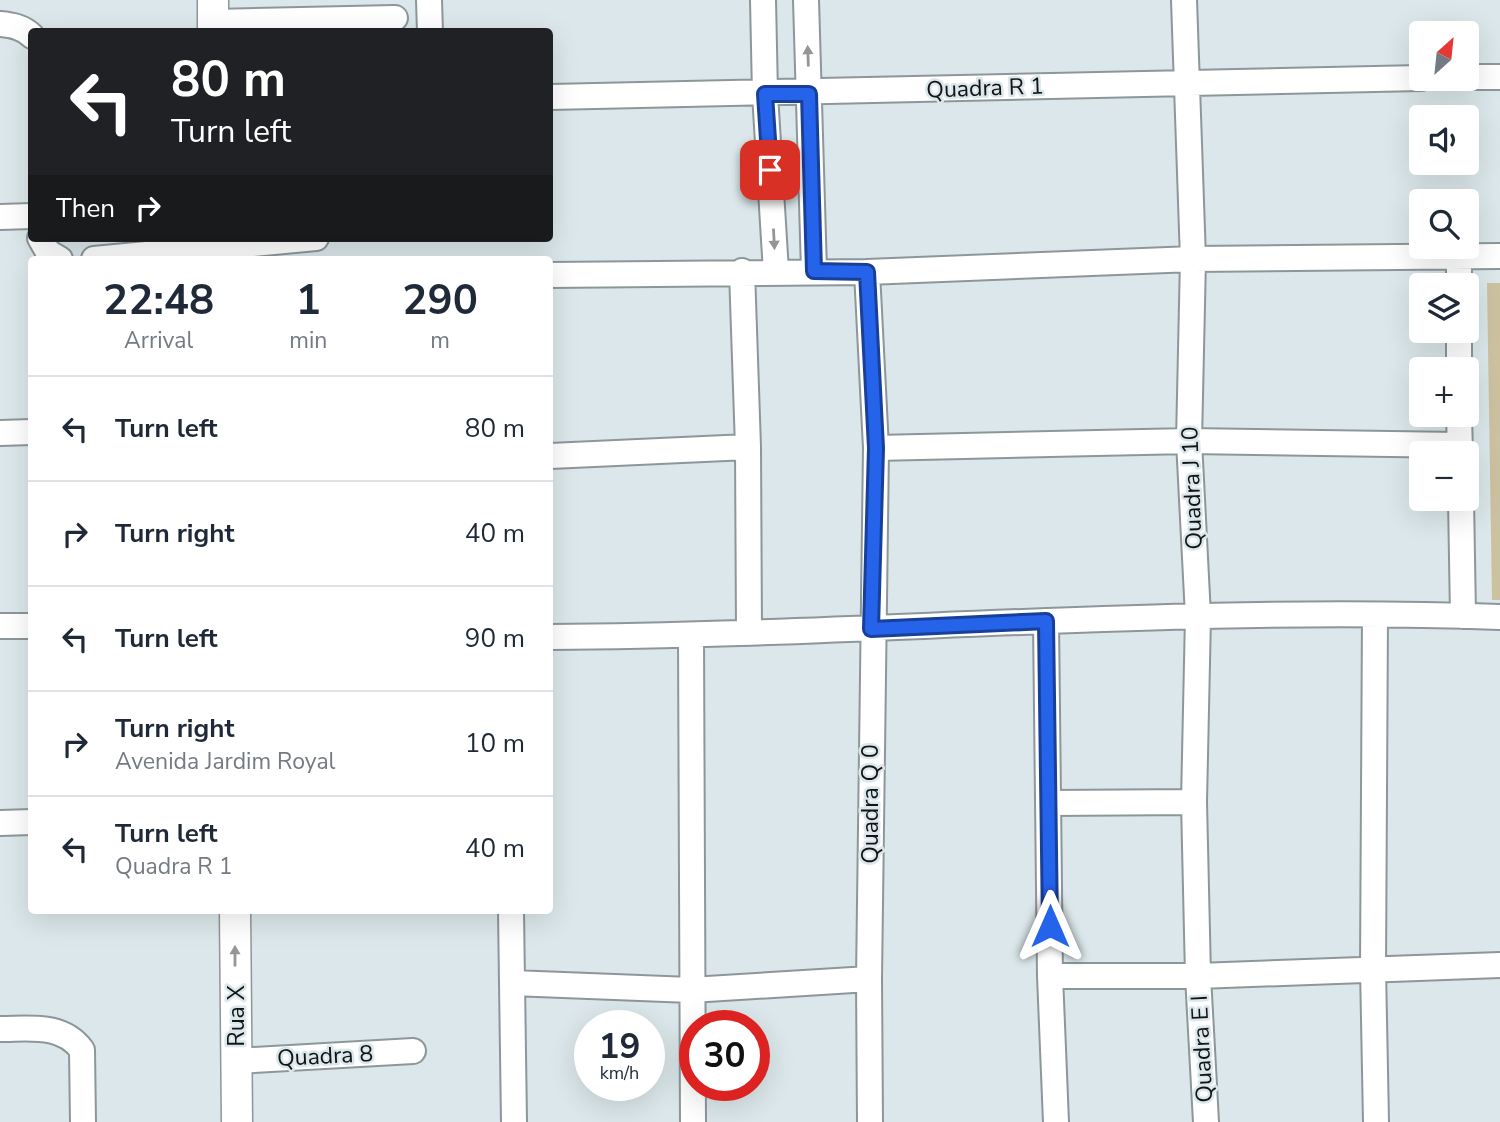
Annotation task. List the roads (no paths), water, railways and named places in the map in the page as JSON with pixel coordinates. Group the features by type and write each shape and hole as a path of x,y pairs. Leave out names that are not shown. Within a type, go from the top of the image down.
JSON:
{"street":[{"path":"429,0 430,28"},
{"path":"763,0 765,94 776,272"},
{"path":"806,0 814,271"},
{"name":"Quadra J 10","path":"1184,0 1193,259 1189,441 1198,616 1194,802 1198,976"},
{"path":"213,18 395,18"},
{"path":"0,24 13,25 28,34"},
{"path":"1479,77 1500,77"},
{"name":"Quadra R 1","path":"553,97 809,94 1409,78"},
{"path":"0,217 28,216"},
{"path":"42,242 48,252 55,256"},
{"path":"128,256 277,242"},
{"path":"1479,256 1500,256"},
{"path":"553,275 741,271 867,272 1193,259 1409,257"},
{"path":"741,271 748,447 749,632"},
{"name":"Quadra Q 0","path":"867,272 876,448 871,629 870,1122"},
{"path":"0,433 28,432"},
{"path":"876,448 1189,441 1409,447"},
{"path":"553,456 748,447"},
{"path":"1461,511 1463,616"},
{"path":"553,637 691,636 1198,616 1500,617"},
{"path":"1375,617 1373,968 1376,1122"},
{"path":"1046,621 1050,976 1056,1122"},
{"path":"0,626 28,626"},
{"path":"691,636 693,1122"},
{"path":"1049,803 1194,802"},
{"path":"0,823 28,822"},
{"name":"Rua X","path":"235,914 237,1122"},
{"path":"511,914 514,1122"},
{"path":"1050,976 1198,976 1500,965"},
{"name":"Quadra E I","path":"1198,976 1206,1122"},
{"path":"512,983 691,990 869,979"},
{"path":"0,1030 53,1030 75,1041 82,1050 83,1122"},
{"name":"Quadra 8","path":"236,1061 413,1051"}]}
